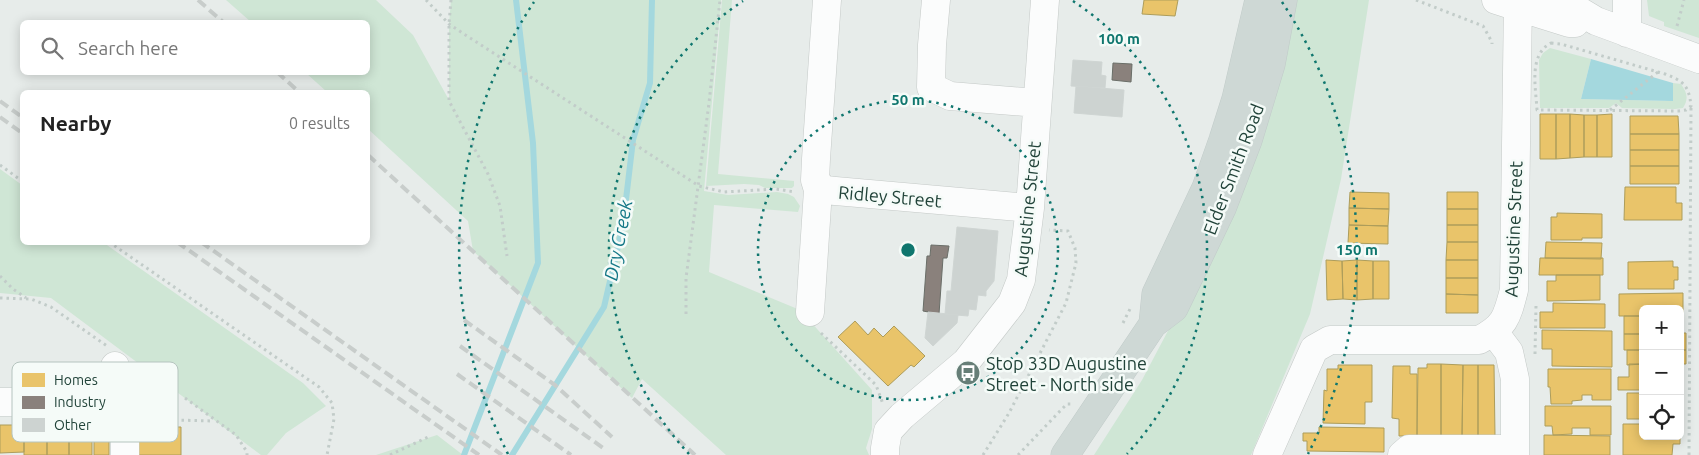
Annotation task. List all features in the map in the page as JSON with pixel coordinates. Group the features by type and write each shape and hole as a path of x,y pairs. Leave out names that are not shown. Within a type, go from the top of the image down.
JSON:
{"main road":[{"name":"Elder Smith Road","path":"1153,324 1156,294 1206,188 1223,140 1236,99 1259,0"},
{"name":"Elder Smith Road","path":"1065,455 1153,324 1174,308 1222,208 1248,140 1271,64 1283,0"}],"street":[{"name":"Ridley Street","path":"827,0 815,180 824,190 1028,218"},
{"path":"936,0 931,87 950,96 1037,103"},
{"name":"Augustine Street","path":"886,455 885,448 888,431 902,416 966,362 1012,303 1021,280 1028,218 1045,0"},
{"path":"1552,0 1597,11 1627,33 1699,59"},
{"path":"1627,0 1627,33"},
{"path":"1510,2 1569,23 1597,11"},
{"name":"Augustine Street","path":"1494,332 1507,314 1514,290 1510,2"},
{"path":"810,312 818,190 815,180"},
{"path":"1267,455 1314,349 1330,340 1462,341 1479,340 1494,332 1509,352 1515,379 1515,452 1409,448 1402,455"},
{"path":"124,442 125,455"}],"path":[{"path":"426,0 449,24 699,186 724,192 776,189 795,192 815,180"},
{"path":"451,0 449,24 450,101 488,174 500,206 507,256"},
{"path":"686,314 686,278 714,68 720,0"},
{"path":"1416,0 1483,26 1492,42 1492,47"},
{"path":"1689,455 1691,106 1687,87 1678,79 1659,72 1561,44 1551,43 1543,47 1538,54 1536,64 1537,110 1679,112 1691,106"},
{"path":"1609,111 1659,72"},
{"path":"0,165 20,180"},
{"path":"983,455 1066,303 1076,263 1075,248 1068,231 1028,218"},
{"path":"112,245 319,387 332,403 334,419 327,455"},
{"path":"0,276 26,299"},
{"path":"810,312 821,333 876,385 883,405"},
{"path":"1018,455 1067,404 1077,404"},
{"path":"390,455 428,437"}],"green space":[{"path":"226,0 376,0 413,35 449,100 449,24 451,0 721,0 704,191 728,195 777,192 794,197 800,206 798,212 714,205 709,272 800,310 872,390 872,429 866,448 869,455 726,455 642,379 632,398 473,251 468,221 370,131 370,90 325,90 308,75 370,75 370,20 249,20"},
{"path":"722,0 732,0 718,174 794,181 792,188 765,188 759,185 744,184 706,186"},
{"path":"1294,0 1369,0 1341,179 1310,314 1251,455 1094,455 1142,380 1218,236"},
{"path":"1647,0 1699,0 1699,38 1664,26 1664,22 1649,16"},
{"path":"1550,48 1591,59 1581,99 1673,101 1673,83 1681,84 1685,90 1687,98 1685,104 1683,108 1675,109 1622,108 1616,103 1609,108 1540,108 1539,60 1543,53"},
{"path":"0,169 20,184 20,245 107,245 303,383 326,406 286,433 267,455 261,455 178,393 178,362 137,362 51,298 0,293"},
{"path":"437,435 463,455 376,455"}],"water":[{"path":"1591,59 1673,83 1673,101 1581,99"}],"building: Homes":[{"path":"1144,0 1178,0 1175,16 1142,14"},
{"path":"1540,114 1556,114 1556,159 1540,159"},
{"path":"1556,114 1570,114 1570,158 1556,159"},
{"path":"1570,114 1584,115 1584,157 1570,158"},
{"path":"1612,114 1612,157 1597,157 1597,115"},
{"path":"1584,115 1597,115 1597,157 1584,157"},
{"path":"1630,116 1678,116 1679,134 1630,134"},
{"path":"1630,134 1679,134 1679,150 1630,150"},
{"path":"1630,150 1679,150 1679,166 1630,166"},
{"path":"1630,166 1679,166 1679,184 1630,184"},
{"path":"1625,187 1676,187 1676,203 1682,203 1682,220 1624,220"},
{"path":"1350,192 1389,193 1389,209 1349,208"},
{"path":"1447,192 1478,192 1478,209 1447,209"},
{"path":"1349,208 1389,209 1388,226 1349,225"},
{"path":"1447,209 1478,209 1478,225 1447,225"},
{"path":"1557,213 1602,214 1602,238 1551,240 1551,217 1557,217"},
{"path":"1349,225 1388,226 1388,244 1348,243"},
{"path":"1447,225 1478,225 1478,242 1447,242"},
{"path":"1447,242 1478,242 1478,260 1446,260"},
{"path":"1546,242 1602,243 1601,259 1545,258"},
{"path":"1540,258 1603,258 1603,275 1539,275"},
{"path":"1326,260 1342,261 1343,299 1327,300"},
{"path":"1357,260 1373,261 1373,299 1357,300"},
{"path":"1357,260 1357,300 1343,299 1342,261"},
{"path":"1446,260 1478,260 1478,278 1446,278"},
{"path":"1373,261 1389,261 1389,299 1373,299"},
{"path":"1673,261 1673,267 1678,267 1678,280 1674,280 1674,289 1628,289 1628,262"},
{"path":"1556,275 1600,275 1600,300 1547,301 1547,281 1556,281"},
{"path":"1446,278 1478,278 1478,295 1446,294"},
{"path":"1683,293 1683,305 1639,305 1639,316 1619,316 1619,294"},
{"path":"1446,294 1478,295 1478,313 1446,313"},
{"path":"1553,303 1605,304 1605,328 1540,328 1540,312 1553,312"},
{"path":"1624,316 1639,316 1639,334 1624,334"},
{"path":"855,321 868,335 874,328 883,337 894,326 925,356 914,367 911,365 888,386 838,337"},
{"path":"1542,330 1612,331 1612,367 1552,366 1552,349 1542,349"},
{"path":"1684,333 1686,333 1686,350 1684,350"},
{"path":"1624,334 1639,334 1639,350 1624,350"},
{"path":"1627,350 1639,350 1639,364 1627,365"},
{"path":"1684,350 1686,350 1686,364 1684,364"},
{"path":"1427,364 1441,364 1441,436 1417,436 1418,368 1427,368"},
{"path":"1441,364 1463,365 1462,437 1441,436"},
{"path":"1629,364 1639,364 1639,390 1618,390 1618,377 1629,377"},
{"path":"1338,365 1372,365 1372,402 1365,402 1365,424 1323,423 1324,390 1327,391 1327,369 1338,369"},
{"path":"1463,365 1478,365 1478,437 1462,437"},
{"path":"1478,365 1494,365 1495,436 1478,437"},
{"path":"1393,366 1410,366 1410,374 1417,374 1417,436 1399,436 1399,419 1392,418"},
{"path":"1548,369 1611,369 1611,400 1592,400 1592,395 1582,395 1582,400 1572,401 1572,404 1551,404 1550,387 1548,387"},
{"path":"1627,393 1639,393 1639,419 1627,419"},
{"path":"1545,406 1611,406 1611,435 1590,435 1590,428 1572,428 1572,434 1553,435 1552,426 1545,426"},
{"path":"1623,424 1639,424 1639,440 1680,440 1680,444 1673,444 1672,455 1623,455"},
{"path":"0,425 12,425 12,442 24,442 24,452 0,453"},
{"path":"178,427 181,427 181,455 135,455 137,442 178,442"},
{"path":"1319,427 1384,428 1384,452 1307,451 1307,441 1303,441 1303,433 1319,433"},
{"path":"1544,435 1610,436 1610,455 1544,455"},
{"path":"24,442 47,442 47,455 24,455"},
{"path":"47,442 69,442 69,455 47,455"},
{"path":"69,442 92,442 92,455 69,455"},
{"path":"94,442 109,442 109,455 94,455"}],"building: Industry":[{"path":"1113,63 1132,64 1131,82 1112,80"},
{"path":"931,245 949,246 947,258 943,258 939,314 923,311 927,256 930,256"}],"building: Other":[{"path":"1073,60 1102,62 1101,75 1106,76 1105,88 1071,86"},
{"path":"1076,86 1124,90 1122,117 1074,113"},
{"path":"957,227 998,231 994,281 986,291 986,296 978,295 976,310 969,309 968,316 945,314 947,291 951,291"},
{"path":"928,312 958,315 957,323 933,346 925,338"}],"waterway":[{"name":"Dry Creek","path":"464,455 538,263 533,143 516,0"},
{"name":"Dry Creek","path":"512,455 604,307 623,225 633,140 650,83 652,0"}],"railway":[{"path":"198,0 221,20"},
{"path":"280,75 297,90"},
{"path":"0,101 20,116"},
{"path":"0,117 20,132"},
{"path":"370,157 695,455"},
{"path":"181,245 479,455"},
{"path":"205,245 502,455"},
{"path":"464,320 555,385 612,437"},
{"path":"460,346 606,450"},
{"path":"457,374 571,455"}],"place":[{"name":"Stop 33D Augustine Street - North side","path":"968,373"}]}
